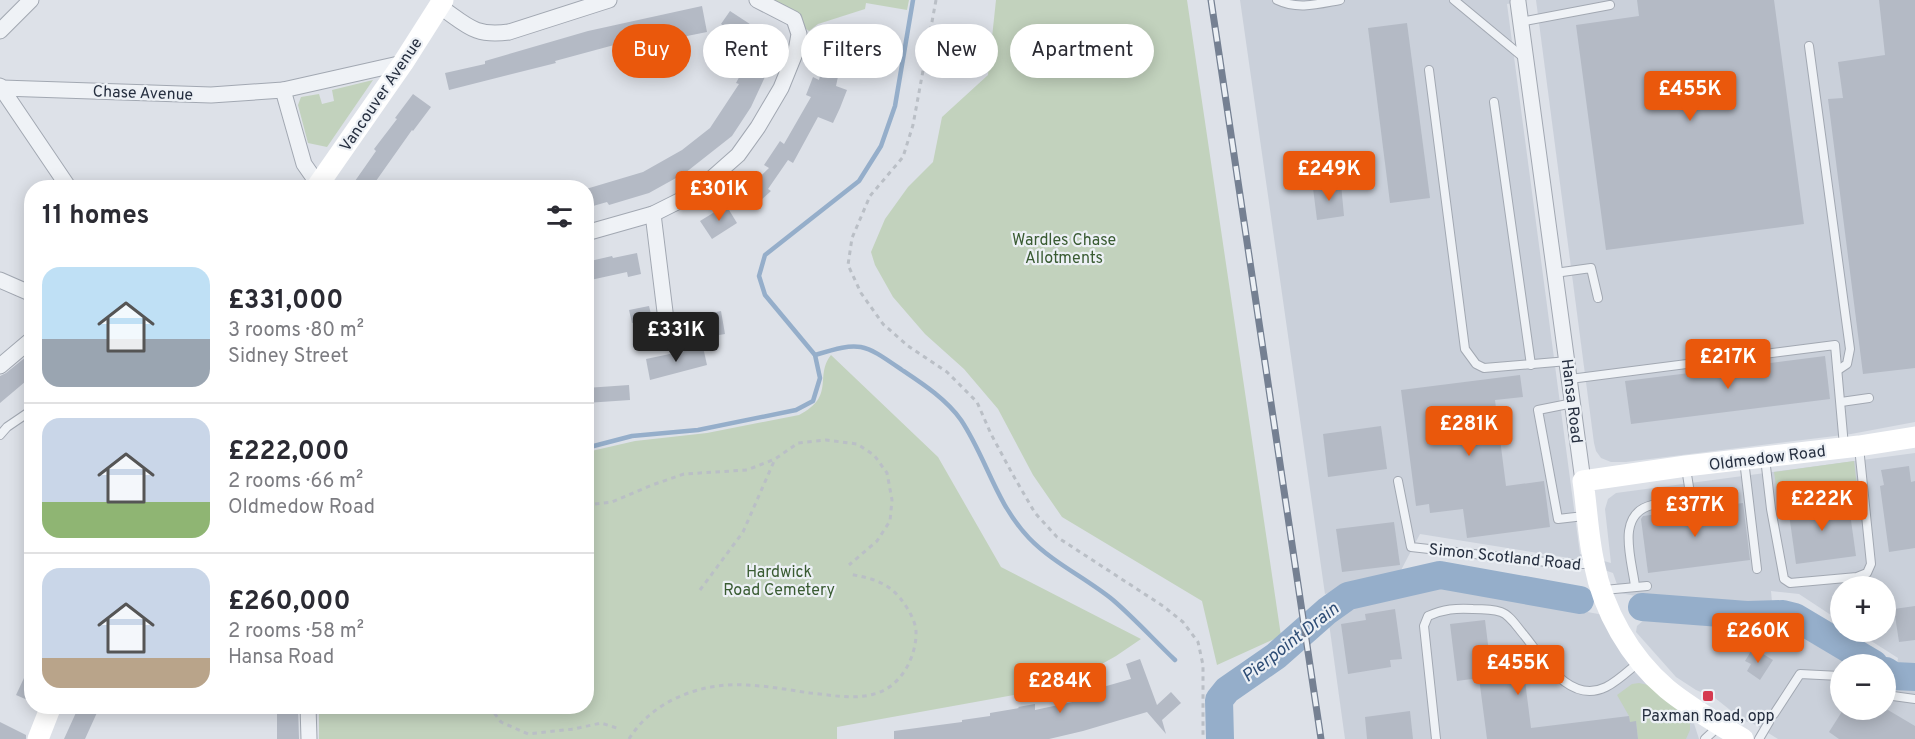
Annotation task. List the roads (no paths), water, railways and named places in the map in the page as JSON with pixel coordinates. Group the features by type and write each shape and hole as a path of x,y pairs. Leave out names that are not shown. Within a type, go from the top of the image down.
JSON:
{"street":[{"path":"0,31 31,0"},
{"path":"441,3 476,32 492,34 509,32 609,0"},
{"path":"594,231 653,214 695,193 738,155 758,127 781,88 796,51 799,34 794,19 757,0"},
{"name":"Hansa Road","path":"1518,1 1594,564 1602,591 1620,632 1640,661 1712,732 1743,739"},
{"name":"Vancouver Avenue","path":"321,180 403,63 441,3"},
{"name":"Chase Avenue","path":"1,87 211,94 283,90 403,63"},
{"path":"1,87 64,180"},
{"path":"283,90 304,164 313,180"},
{"path":"653,214 667,328"},
{"path":"0,280 24,290"},
{"path":"1,365 24,346"},
{"name":"Oldmedow Road","path":"1583,481 1915,437"},
{"path":"38,739 48,714"},
{"path":"308,714 309,739"}],"lane":[{"path":"1277,0 1287,5 1302,6 1340,0"},
{"path":"1454,0 1525,59"},
{"path":"1520,22 1610,5"},
{"path":"1809,46 1850,349 1847,364 1838,370"},
{"path":"1429,70 1465,349 1476,364 1484,368 1568,361"},
{"path":"1494,102 1531,365"},
{"path":"1555,273 1591,268 1598,298"},
{"path":"1570,379 1835,345 1841,402 1852,447 1871,564 1867,573 1857,577 1790,583 1784,579 1771,509 1765,456"},
{"path":"1841,402 1869,398"},
{"path":"1573,403 1538,410 1558,519 1588,516"},
{"path":"0,435 24,415"},
{"path":"1744,460 1757,569"},
{"path":"1635,586 1628,533 1629,523 1641,509 1687,494 1689,488 1686,466"},
{"name":"Simon Scotland Road","path":"1398,481 1411,547 1564,564 1594,564"},
{"path":"1602,591 1647,586"},
{"path":"1436,739 1424,626 1428,616 1440,610 1452,608 1503,612 1560,680 1581,690 1603,689 1640,661"},
{"path":"1774,714 1800,674 1830,676"},
{"path":"1896,696 1915,699"},
{"path":"1759,739 1769,722"}],"waterway":[{"path":"913,0 895,106 881,146 859,181 765,255 759,276 765,295 815,355 852,346 861,347 889,361 941,399 961,420 999,495 1017,524 1029,538 1048,555 1113,600 1175,660"},
{"path":"594,446 632,436 698,430 796,410 813,401 820,378 815,355"},
{"name":"Pierpoint Drain","path":"1220,739 1219,700 1227,690 1276,656 1327,611 1348,596 1440,575 1580,600"},
{"name":"Pierpoint Drain","path":"1642,607 1747,615 1783,614 1795,617 1857,654"},
{"name":"Pierpoint Drain","path":"1896,676 1915,677"}],"railway":[{"path":"1211,0 1321,739"}],"place":[{"name":"Paxman Road, opp","path":"1708,696"}],"park label":[{"name":"Wardles Chase Allotments","path":"1064,248"},
{"name":"Hardwick Road Cemetery","path":"779,580"}]}
